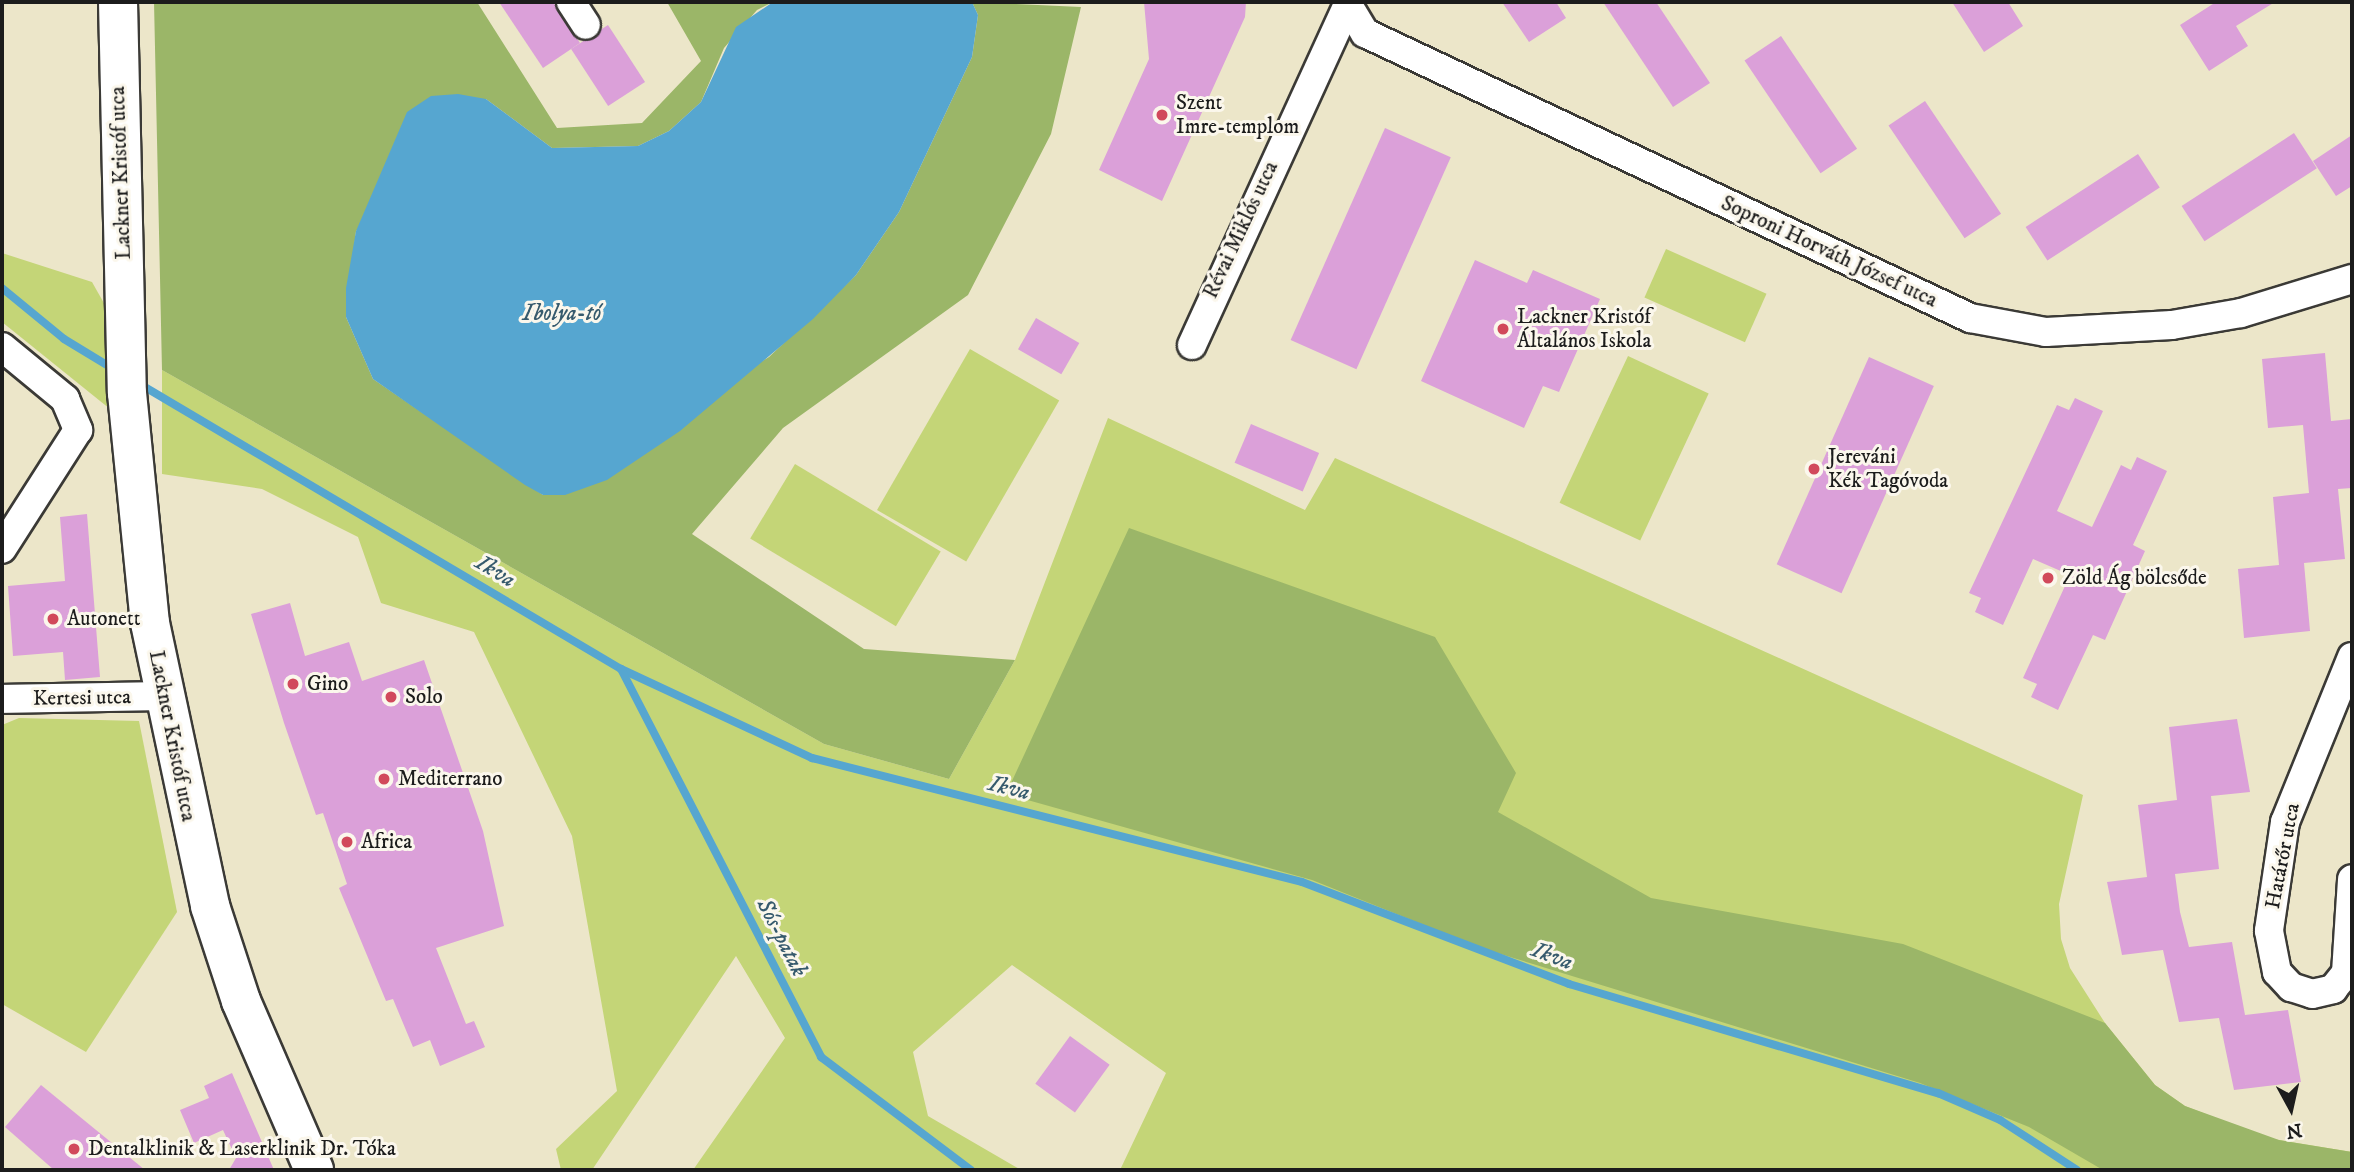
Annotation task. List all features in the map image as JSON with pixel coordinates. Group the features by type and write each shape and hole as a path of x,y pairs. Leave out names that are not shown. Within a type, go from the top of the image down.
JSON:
{"street":[{"name":"Lackner Kristóf utca","path":"110,2 118,72"},
{"name":"Lackner Kristóf utca","path":"118,2 127,393 134,496 163,696 210,906 241,1002 314,1170"},
{"name":"Soproni Horváth József utca","path":"1348,3 1365,33 1970,318 2046,332 2160,326 2241,313 2351,284"},
{"name":"Révai Miklós utca","path":"1192,345 1348,3"},
{"path":"2,347 74,409 77,439 2,549"},
{"name":"Határőr utca","path":"2352,656 2285,822 2269,932 2277,972 2291,987 2312,993 2333,989 2346,973 2352,879"},
{"name":"Kertesi utca","path":"2,699 163,696"}],"green space":[{"path":"154,2 477,2 557,128 642,123 701,61 667,2 773,2 757,10 724,48 701,102 669,131 638,146 552,148 486,99 356,231 346,317 373,379 543,495 769,357 856,275 899,212 972,57 978,15 972,2 1081,7 1051,134 968,295 783,428 692,534 864,649 1015,660 949,779 824,744 162,370"},
{"path":"1666,249 1766,294 1745,342 1644,297"},
{"path":"2,253 92,282 105,305 110,409 2,322"},
{"path":"970,349 1059,400 966,562 877,510"},
{"path":"1628,356 1709,394 1640,540 1560,503"},
{"path":"162,370 824,744 949,779 1015,660 1108,418 1305,510 1335,458 2083,795 2059,904 2061,939 2070,968 2105,1023 2155,1085 2185,1106 2267,1138 2352,1152 2352,1170 1120,1170 1166,1073 1012,965 913,1052 928,1116 1021,1170 693,1170 785,1038 736,956 592,1170 561,1170 556,1149 617,1091 572,836 474,632 381,603 358,537 262,489 162,474"},
{"path":"795,464 941,552 896,626 750,539"},
{"path":"1129,528 1435,637 1516,773 1498,812 1651,898 1903,944 2105,1023 2155,1085 2185,1106 2279,1140 2352,1152 2352,1170 2103,1170 2029,1127 1920,1083 1481,948 1312,880 1006,794"},
{"path":"19,718 139,721 177,912 86,1052 2,1004 2,725"}],"water":[{"name":"Ibolya-tó","path":"773,2 972,2 978,15 972,57 899,212 856,275 813,319 680,431 607,480 565,495 543,495 525,485 373,379 346,317 346,288 356,231 407,112 431,96 458,94 486,99 552,148 638,146 669,131 701,102 736,27"}],"building":[{"path":"499,2 553,2 580,43 543,68"},
{"name":"Szent Imre-templom","path":"1144,2 1246,2 1245,17 1162,201 1099,170 1149,59"},
{"path":"1502,2 1556,2 1566,18 1529,42"},
{"path":"1603,2 1656,2 1710,83 1673,107"},
{"path":"1952,2 2008,2 2023,26 1984,52"},
{"path":"2216,2 2275,2 2236,26 2248,46 2209,71 2180,25"},
{"path":"608,25 645,82 608,106 571,49"},
{"path":"1781,36 1857,149 1821,173 1745,61"},
{"path":"1925,101 2001,214 1965,238 1889,126"},
{"path":"1385,128 1451,157 1356,369 1291,340"},
{"path":"2294,133 2317,168 2204,241 2182,206"},
{"path":"2352,135 2352,186 2336,196 2313,161"},
{"path":"2138,154 2160,188 2047,261 2026,227"},
{"path":"1475,260 1527,283 1533,270 1600,299 1559,392 1543,386 1524,428 1421,381"},
{"path":"1036,318 1079,343 1061,374 1018,349"},
{"path":"2325,353 2331,421 2352,419 2352,488 2338,489 2345,559 2304,563 2310,631 2244,638 2238,569 2279,565 2273,497 2309,493 2303,425 2268,428 2262,359"},
{"path":"1869,357 1934,386 1842,593 1777,564"},
{"path":"2075,398 2103,411 2057,511 2092,527 2121,465 2131,470 2137,457 2167,471 2133,545 2145,551 2105,640 2093,635 2058,710 2031,697 2037,684 2023,678 2070,575 2033,559 2003,625 1975,612 1981,598 1969,593 2057,405 2069,410"},
{"path":"1251,424 1319,453 1303,492 1235,463"},
{"name":"Autonett","path":"87,514 100,677 65,680 63,652 13,656 8,586 65,581 60,517"},
{"path":"290,603 305,656 349,642 362,681 424,660 483,831 504,926 436,948 466,1024 474,1021 485,1047 440,1066 430,1040 413,1047 393,999 386,1001 339,888 347,884 323,813 316,815 284,723 251,614"},
{"path":"2237,719 2250,792 2211,796 2219,869 2175,874 2180,912 2189,947 2232,942 2245,1015 2288,1010 2301,1082 2234,1090 2219,1018 2179,1022 2163,950 2122,955 2107,882 2147,877 2138,805 2177,800 2169,727"},
{"path":"1070,1036 1110,1065 1075,1113 1035,1084"},
{"path":"232,1073 274,1170 229,1170 236,1158 223,1130 194,1143 180,1110 209,1098 204,1086"},
{"name":"Dentalklinik & Laserklinik Dr. Tóka","path":"41,1085 145,1170 54,1170 5,1127"}],"waterway":[{"name":"Ikva","path":"2,288 64,339 115,370"},
{"name":"Ikva","path":"138,383 621,669 812,758 1302,882 1569,984 1938,1093 2000,1120 2077,1170"},
{"name":"Sós-patak","path":"621,669 821,1057 971,1170"}],"place":[{"name":"Szent Imre-templom","path":"1162,115"},
{"name":"Lackner Kristóf Általános Iskola","path":"1503,329"},
{"name":"Jereváni Kék Tagóvoda","path":"1814,469"},
{"name":"Zöld Ág bölcsőde","path":"2048,578"},
{"name":"Autonett","path":"53,619"},
{"name":"Gino","path":"293,684"},
{"name":"Solo","path":"391,697"},
{"name":"Mediterrano","path":"384,779"},
{"name":"Africa","path":"347,842"},
{"name":"Dentalklinik & Laserklinik Dr. Tóka","path":"74,1149"}]}
